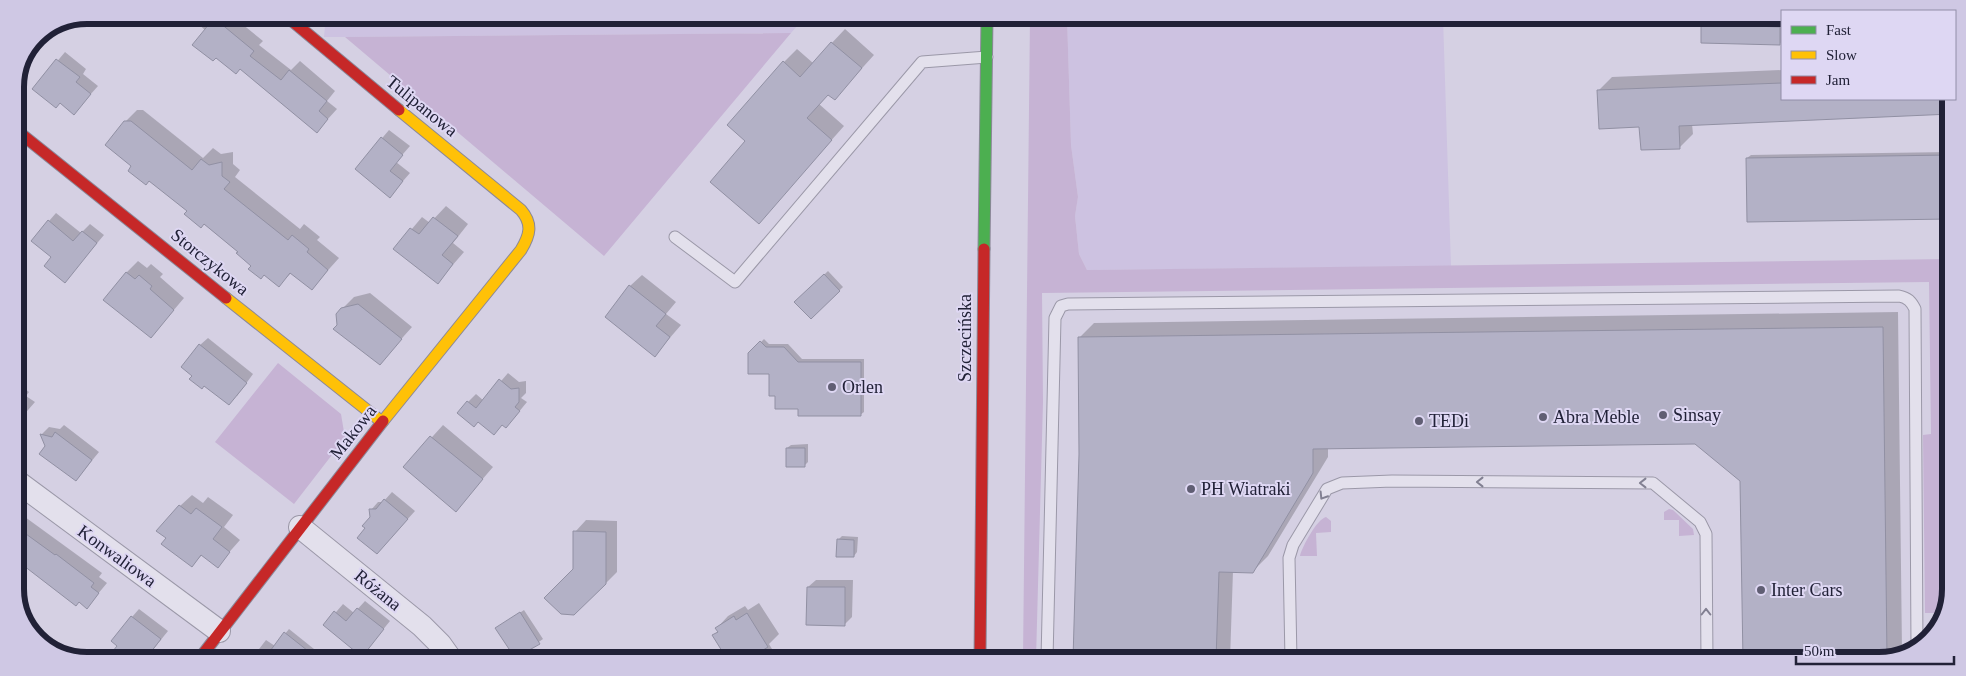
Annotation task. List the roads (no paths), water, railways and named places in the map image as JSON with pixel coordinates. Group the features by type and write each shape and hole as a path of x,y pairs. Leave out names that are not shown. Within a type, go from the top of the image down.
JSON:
{"street":[{"name":"Tulipanowa","path":"296,24 522,210 528,218 531,227"},
{"name":"Szczecińska","path":"980,652 987,24"},
{"name":"Storczykowa","path":"24,135 382,422"},
{"name":"Makowa","path":"204,652 382,422 521,250 528,239 531,227"},
{"name":"Konwaliowa","path":"24,487 219,631"},
{"name":"Różana","path":"300,527 422,626 446,652"}],"lane":[{"path":"675,237 735,282 922,62 987,57"},
{"path":"1047,652 1054,318 1061,306 1068,304 1890,296 1907,298 1915,308 1917,640"},
{"path":"1291,652 1289,558 1294,544 1327,489 1342,483 1401,481 1653,483 1700,522 1706,534 1707,652"}],"place":[{"name":"Orlen","path":"832,387"},
{"name":"Sinsay","path":"1663,415"},
{"name":"Abra Meble","path":"1543,417"},
{"name":"TEDi","path":"1419,421"},
{"name":"PH Wiatraki","path":"1191,489"},
{"name":"Inter Cars","path":"1761,590"}]}
